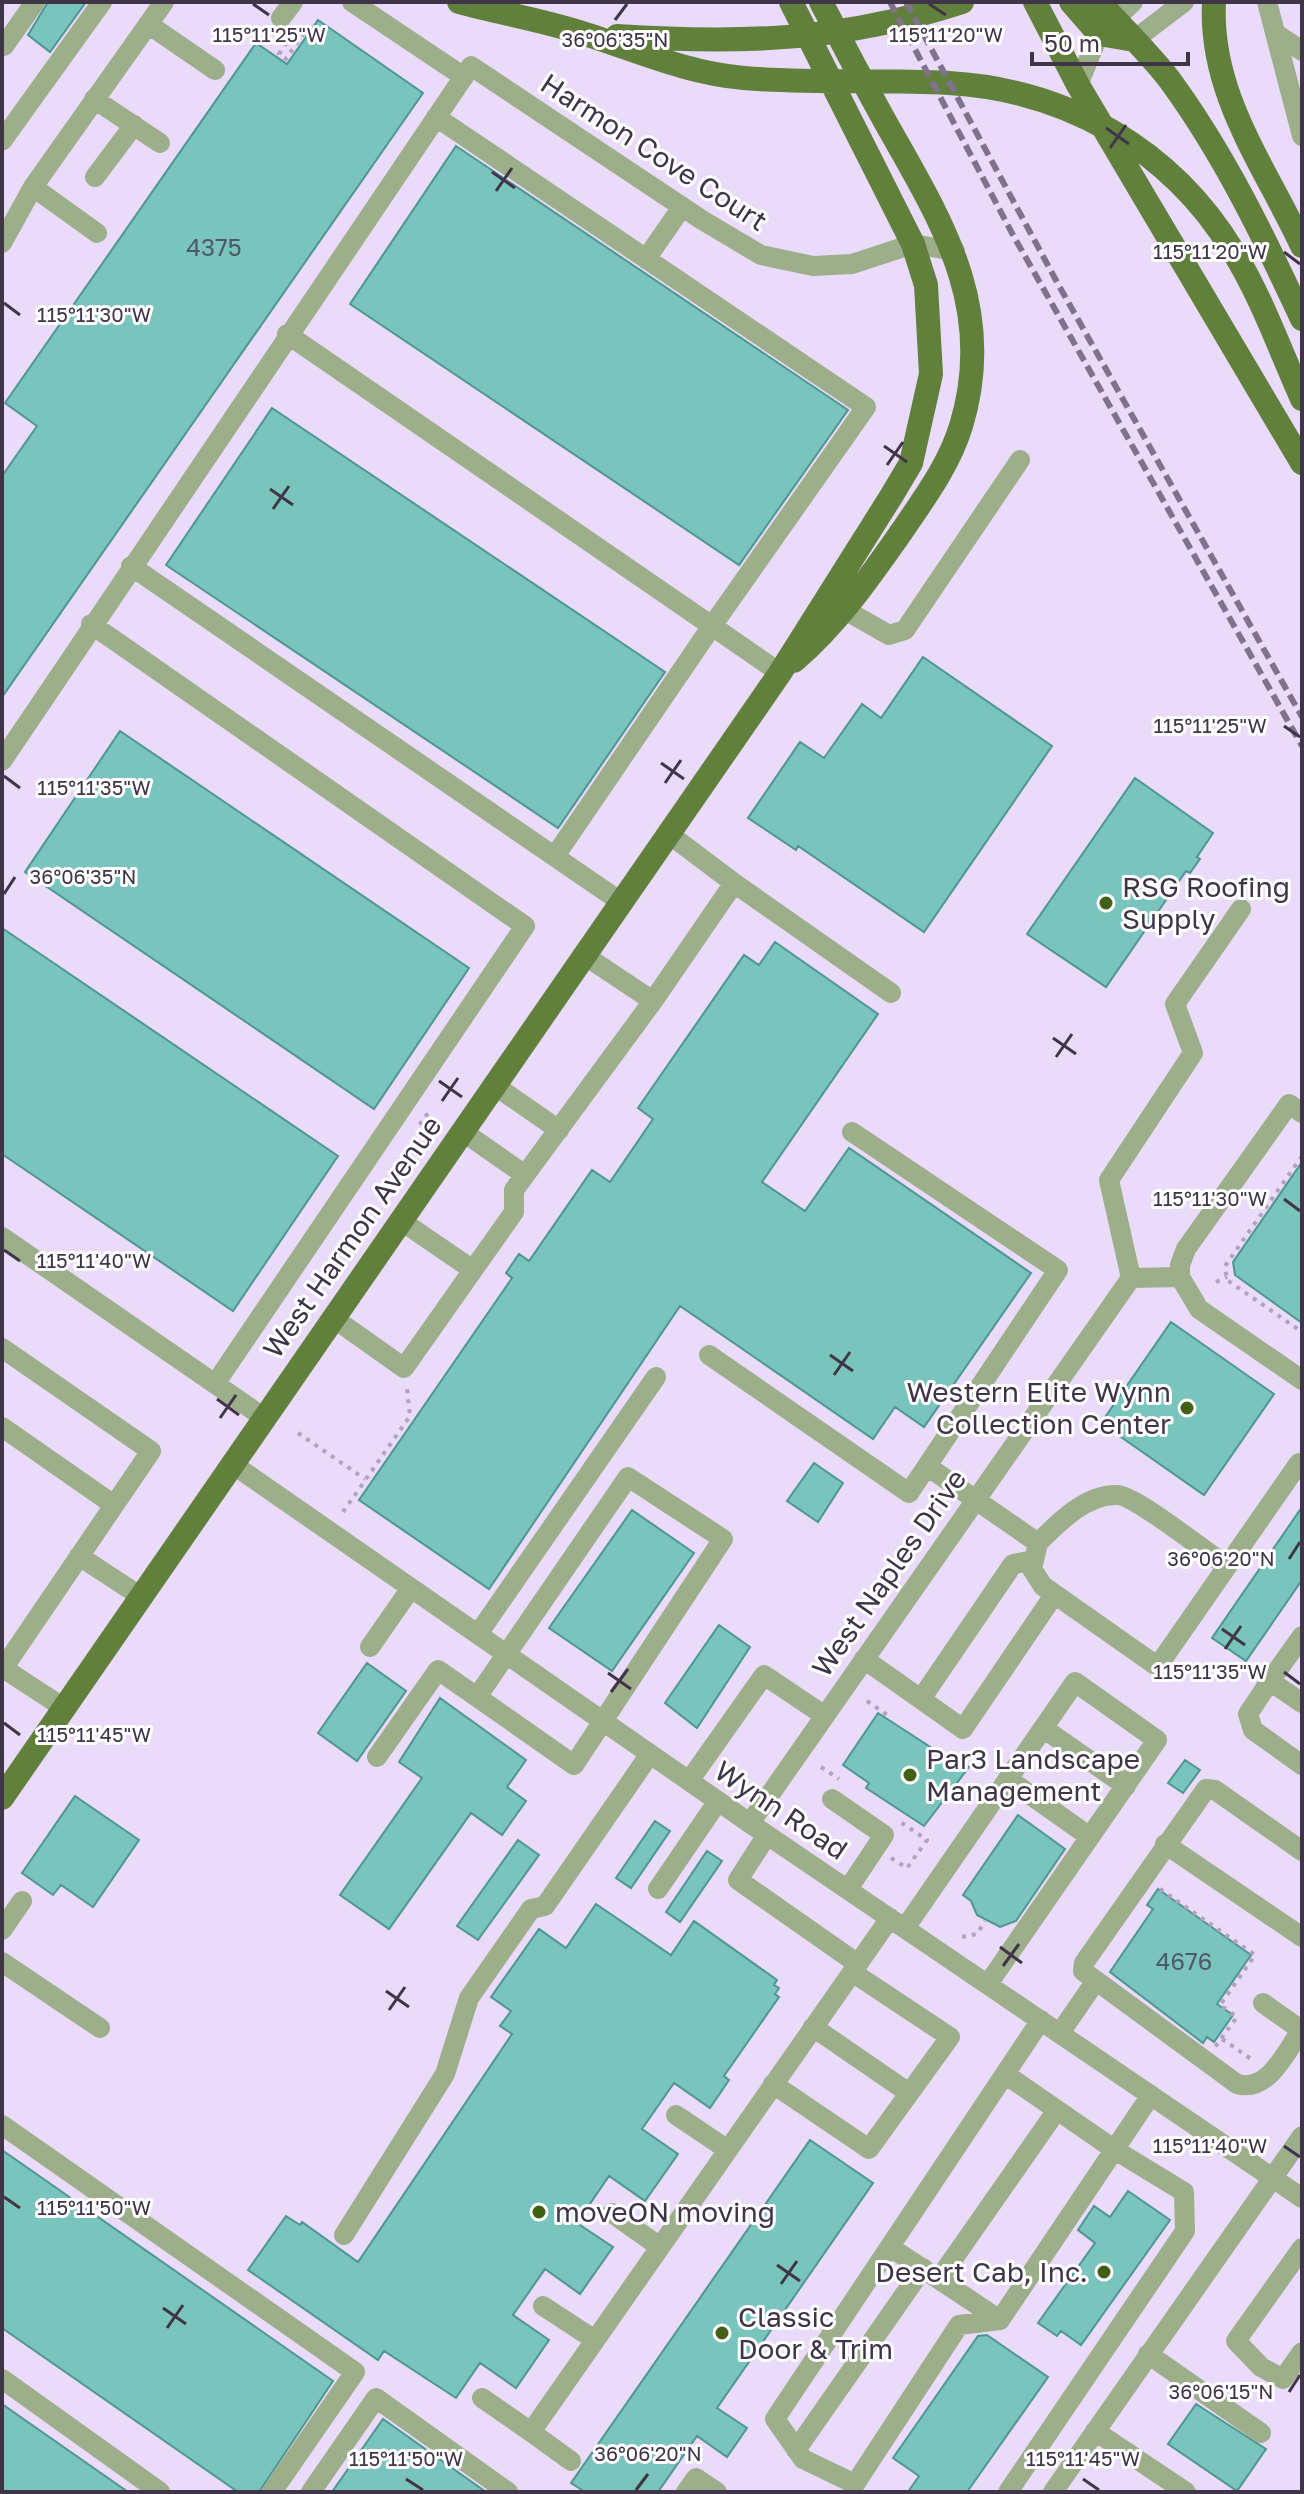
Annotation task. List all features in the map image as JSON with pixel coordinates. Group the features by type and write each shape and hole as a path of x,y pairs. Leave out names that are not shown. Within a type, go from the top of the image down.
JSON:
{"main road":[{"path":"459,2 579,32 696,72 746,78 950,83 1035,96 1073,109 1118,133 1179,182 1234,252 1302,399"},
{"name":"West Harmon Avenue","path":"2,1798 780,673 826,634 835,603 904,474 918,438 931,374 932,332 926,285 913,244 791,2"},
{"name":"West Harmon Avenue","path":"821,2 955,251 971,328 970,380 961,427 931,490 835,603"},
{"path":"579,32 725,41 780,40 919,16 962,2"},
{"path":"1035,2 1078,85 1302,463"},
{"path":"1071,2 1104,18 1134,40 1167,76 1233,176 1302,319"},
{"path":"1214,2 1215,43 1234,115 1302,246"}],"street":[{"path":"4,46 35,2"},
{"path":"2,141 102,2"},
{"path":"2,243 33,187 164,2"},
{"name":"Harmon Cove Court","path":"352,2 761,255 813,266 852,264 913,244 955,251"},
{"path":"1078,85 1104,18 1133,2"},
{"path":"1134,40 1184,2"},
{"path":"1267,2 1302,136"},
{"path":"148,24 215,70"},
{"path":"1278,35 1302,51"},
{"path":"2,761 91,624 467,71"},
{"path":"94,99 160,143"},
{"path":"436,117 866,407 555,856"},
{"path":"95,177 134,125"},
{"path":"33,187 97,233"},
{"path":"646,259 682,207"},
{"path":"287,334 780,673"},
{"path":"835,603 889,635 905,630 1020,460"},
{"path":"131,566 621,902"},
{"path":"91,624 525,926 215,1384"},
{"path":"669,834 891,993"},
{"path":"332,1317 404,1368 514,1212 514,1190 653,1001 734,883"},
{"path":"1180,1277 1131,1278 1109,1180 1193,1053 1175,1004 1241,909"},
{"path":"584,955 653,1001"},
{"path":"494,1085 559,1130"},
{"path":"1302,1113 1289,1104 1186,1249 1180,1277 1199,1309 1302,1380"},
{"path":"462,1131 525,1175"},
{"path":"709,1355 909,1493 1058,1270 852,1132"},
{"path":"400,1220 473,1270"},
{"path":"2,1237 263,1417"},
{"name":"West Naples Drive","path":"855,1968 738,1880 759,1829 825,1716 1131,1278"},
{"path":"2,1348 151,1451 2,1666 64,1708"},
{"path":"478,1634 656,1377"},
{"path":"2,1427 114,1505"},
{"name":"Wynn Road","path":"231,1463 718,1801 1302,2198"},
{"path":"1036,1552 1032,1569 1043,1586 1154,1664 1162,1660 1299,1463"},
{"path":"927,1466 975,1499 1036,1552"},
{"path":"377,1757 438,1670 574,1765 723,1539 628,1477 477,1697"},
{"path":"921,1699 1013,1564 1036,1552 1064,1517 1094,1500 1118,1495 1137,1504 1227,1566"},
{"path":"79,1556 140,1596"},
{"path":"370,1647 411,1588"},
{"path":"864,1659 963,1729 1054,1595"},
{"path":"1302,1636 1248,1714 1248,1723 1302,1765"},
{"path":"689,1781 764,1675 825,1716"},
{"path":"1270,1681 1302,1703"},
{"path":"531,2432 855,1968 897,1923 1008,1779 1075,1682 1157,1740 988,1984"},
{"path":"1043,1728 1126,1786"},
{"path":"344,2235 445,2074 469,1998 531,1909 545,1906 650,1754"},
{"path":"1008,1779 1090,1837"},
{"path":"1263,2003 1301,2030 1273,2071 1248,2087 1237,2084 1095,1982 1083,1971 1084,1963 1206,1789 1215,1790 1302,1851"},
{"path":"832,1799 884,1835 848,1889"},
{"path":"658,1889 718,1801"},
{"path":"1165,1844 1302,1937"},
{"path":"2,1930 22,1901"},
{"path":"2,1962 100,2028"},
{"path":"773,2084 869,2149 950,2037 855,1968"},
{"path":"1060,2033 1095,1982"},
{"path":"1041,2020 775,2419 803,2459 858,2488 959,2325 1000,2320 1151,2095"},
{"path":"813,2027 909,2093"},
{"path":"1005,2074 1115,2150 1184,2192 1185,2231 1008,2492"},
{"path":"796,2450 1057,2110"},
{"path":"676,2115 728,2150"},
{"path":"2,2125 355,2372 272,2492"},
{"path":"1053,2492 1302,2136"},
{"path":"612,2213 660,2247"},
{"path":"890,2247 1000,2320"},
{"path":"1302,2248 1236,2341 1261,2367 1283,2379 1302,2352"},
{"path":"543,2306 595,2340"},
{"path":"1148,2354 1261,2433"},
{"path":"2,2379 160,2492"},
{"path":"311,2492 376,2398 508,2492"},
{"path":"482,2398 571,2461"},
{"path":"1095,2431 1186,2492"},
{"path":"686,2492 696,2478 717,2492"}],"path":[{"path":"297,28 306,34 286,59 279,54 297,28"},
{"path":"413,1124 425,1111 428,1113 418,1127 424,1131"},
{"path":"1302,1156 1225,1266 1227,1277 1302,1332"},
{"path":"1216,1282 1227,1277"},
{"path":"343,1512 410,1416 404,1368"},
{"path":"298,1433 366,1479"},
{"path":"867,1701 887,1715"},
{"path":"1160,1889 1255,1955 1220,2005 1237,2017 1210,2054"},
{"path":"962,1937 977,1934 985,1921"},
{"path":"1221,2039 1264,2068"}],"building":[{"path":"48,2 86,2 50,52 28,35"},
{"path":"318,20 423,93 2,697 2,476 37,426 5,403 256,43 287,64"},
{"path":"456,146 848,410 739,565 350,304"},
{"path":"272,408 665,672 558,828 166,565"},
{"path":"923,657 1052,746 924,932 798,846 796,850 748,818 800,742 824,758 862,704 881,718"},
{"path":"120,731 469,968 374,1109 25,872"},
{"name":"RSG Roofing Supply","path":"1135,778 1213,833 1197,857 1200,859 1190,873 1186,871 1106,987 1027,934"},
{"path":"2,928 338,1156 233,1311 2,1154"},
{"path":"775,942 878,1014 762,1182 805,1211 849,1148 1031,1273 924,1427 895,1407 873,1439 680,1306 489,1589 359,1500 512,1278 506,1273 519,1254 529,1261 592,1170 610,1182 653,1119 638,1108 744,955 759,965"},
{"path":"1302,1162 1302,1323 1235,1275 1233,1262"},
{"name":"Western Elite Wynn Collection Center","path":"1171,1322 1274,1394 1204,1495 1101,1423"},
{"path":"814,1463 843,1483 818,1522 787,1501"},
{"path":"1302,1507 1302,1580 1246,1661 1212,1638"},
{"path":"632,1510 694,1553 612,1671 549,1628"},
{"path":"719,1625 750,1647 697,1728 665,1703"},
{"path":"367,1663 406,1691 357,1761 318,1733"},
{"path":"440,1698 526,1760 507,1787 526,1801 502,1835 471,1813 389,1929 340,1895 422,1778 399,1762"},
{"name":"Par3 Landscape Management","path":"878,1713 949,1759 951,1755 969,1767 924,1826 866,1788 869,1783 843,1765"},
{"path":"1185,1760 1200,1770 1183,1793 1168,1783"},
{"path":"75,1796 139,1840 93,1907 61,1885 53,1895 22,1873"},
{"path":"1018,1815 1065,1849 1016,1921 1000,1927 977,1915 971,1901 963,1895"},
{"path":"655,1821 670,1831 631,1888 616,1878"},
{"path":"518,1840 539,1855 478,1940 457,1926"},
{"path":"707,1851 722,1861 680,1922 666,1912"},
{"path":"1158,1889 1251,1955 1217,2004 1233,2015 1214,2042 1207,2037 1203,2043 1110,1972 1153,1909 1147,1905"},
{"path":"596,1904 671,1955 694,1921 777,1980 774,1985 779,1988 775,1994 779,1997 724,2076 729,2080 710,2108 674,2083 642,2129 678,2154 645,2201 609,2176 577,2223 613,2247 580,2294 545,2269 513,2315 549,2340 516,2388 480,2363 456,2398 384,2351 378,2360 248,2270 286,2216 300,2225 302,2222 358,2262 512,2034 500,2026 511,2011 491,1997 539,1929 566,1948"},
{"name":"Classic Door & Trim","path":"810,2140 873,2183 717,2408 747,2428 727,2457 697,2436 658,2492 585,2492 571,2483"},
{"path":"2,2150 333,2381 259,2492 238,2492 2,2328"},
{"name":"Desert Cab, Inc.","path":"1128,2191 1170,2220 1081,2345 1061,2331 1057,2336 1038,2323 1095,2243 1078,2230 1094,2206 1110,2217"},
{"path":"987,2335 1048,2377 967,2492 908,2492 919,2476 893,2458 978,2336"},
{"path":"2,2404 128,2492 2,2492"},
{"path":"1196,2404 1266,2449 1237,2491 1168,2444"},
{"path":"383,2419 486,2492 332,2492"}],"railway":[{"path":"890,2 1013,235 1302,746"},
{"path":"906,2 1058,284 1302,717"}],"place":[{"name":"RSG Roofing Supply","path":"1106,903"},
{"name":"Western Elite Wynn Collection Center","path":"1187,1408"},
{"name":"Par3 Landscape Management","path":"910,1775"},
{"name":"moveON moving","path":"539,2212"},
{"name":"Desert Cab, Inc.","path":"1104,2272"},
{"name":"Classic Door & Trim","path":"722,2333"}]}
